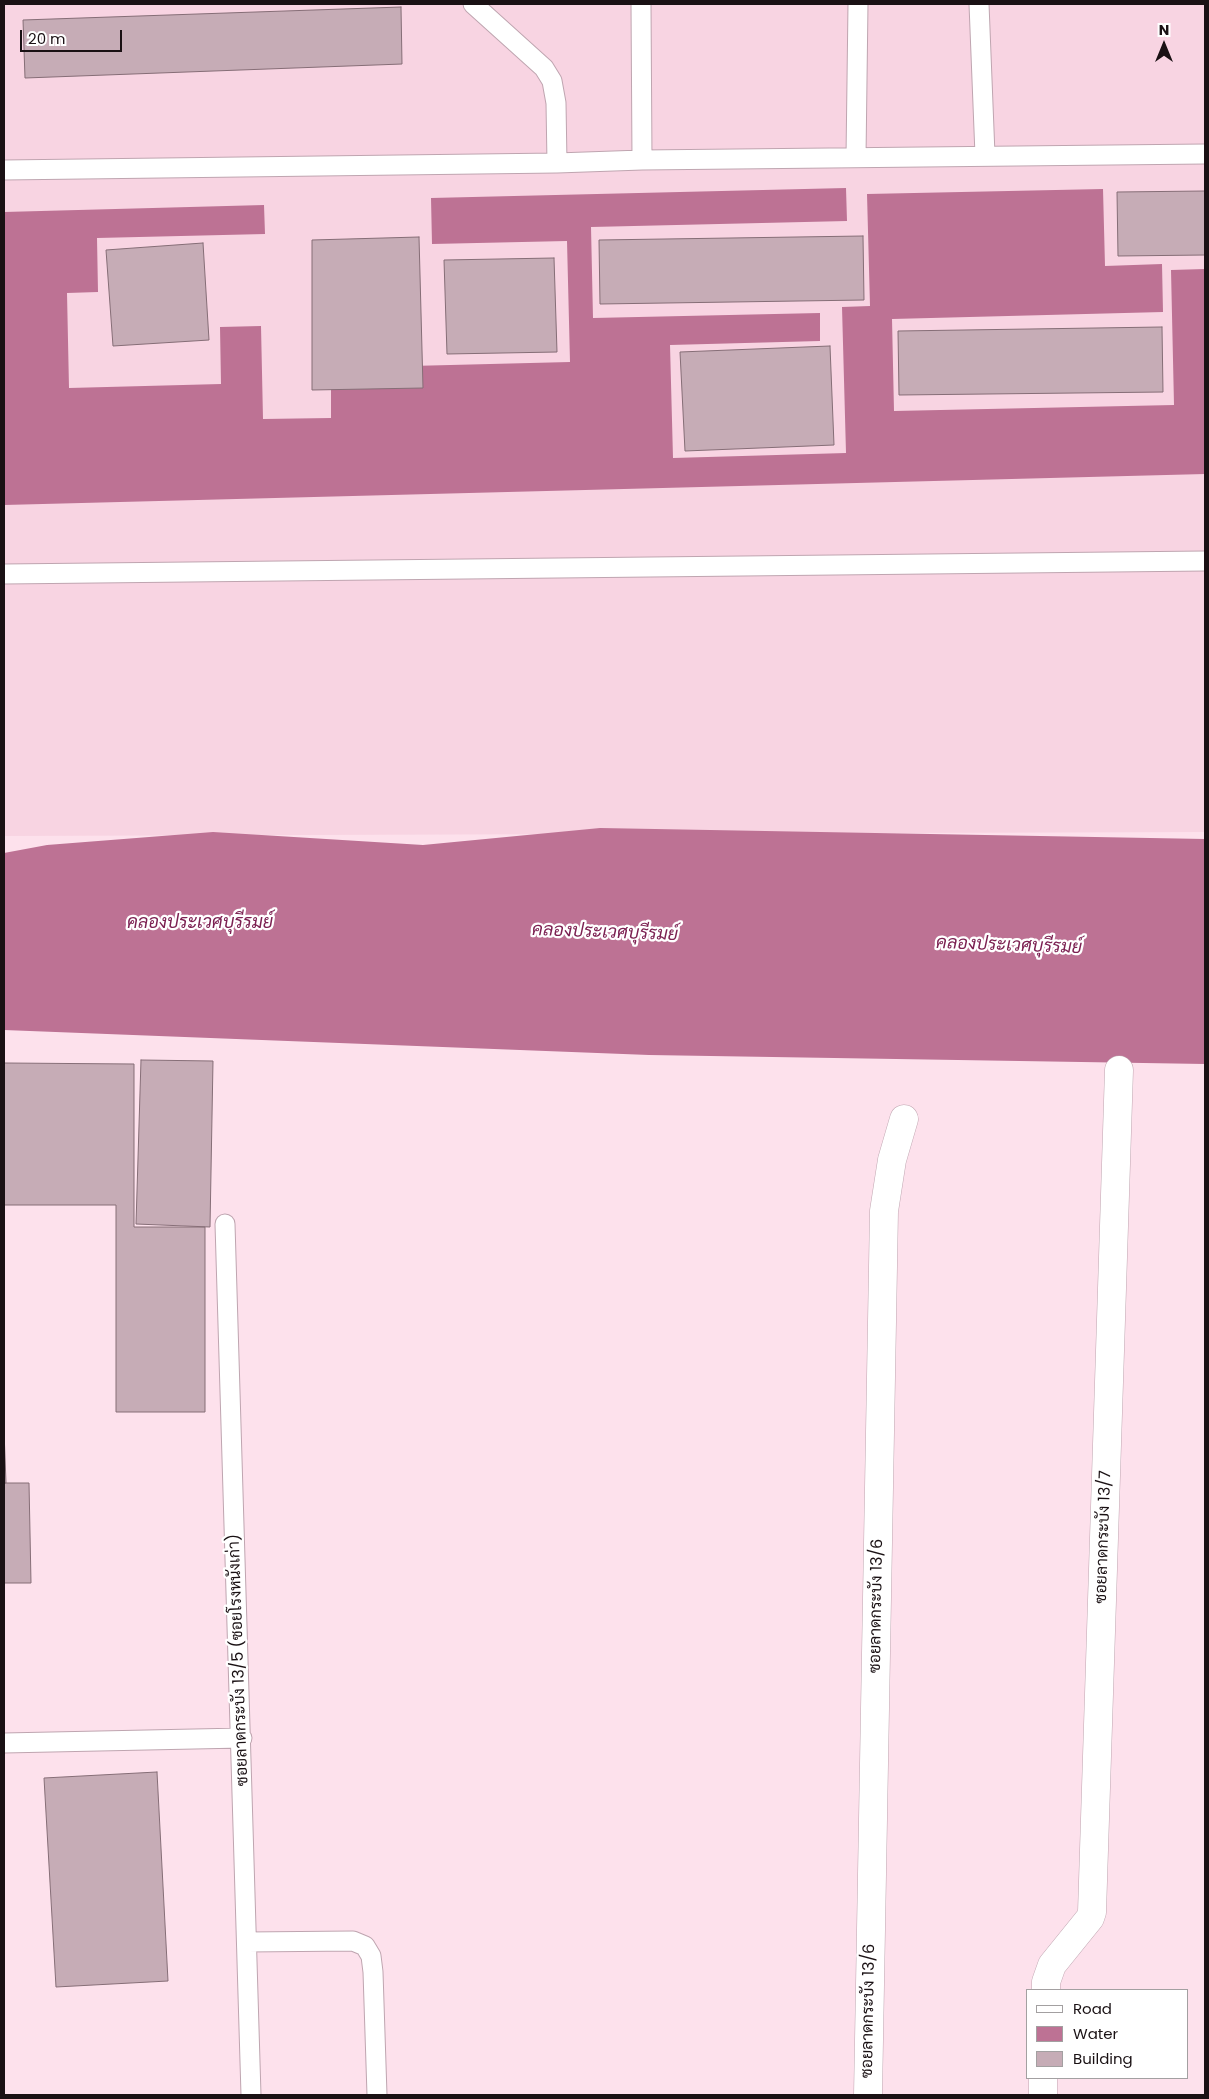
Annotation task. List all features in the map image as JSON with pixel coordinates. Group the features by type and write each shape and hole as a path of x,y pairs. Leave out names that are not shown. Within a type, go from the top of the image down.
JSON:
{"street":[{"name":"ซอยลาดกระบัง 13/7","path":"1046,1989 1046,1982 1052,1965 1090,1918 1092,1912 1119,1070"},
{"name":"ซอยลาดกระบัง 13/6","path":"868,2095 884,1211 892,1160 904,1119"},
{"path":"1043,2079 1043,2095"}],"lane":[{"path":"473,4 544,68 552,82 556,103 557,163"},
{"path":"641,4 642,160"},
{"path":"856,157 858,4"},
{"path":"978,4 985,155"},
{"path":"4,170 985,155 1205,154"},
{"path":"4,574 1205,561"},
{"name":"ซอยลาดกระบัง 13/5 (ซอยโรงหนังเก่า)","path":"225,1224 242,1738 251,2095"},
{"path":"4,1743 242,1738"},
{"path":"247,1942 353,1941 364,1946 371,1956 373,1972 377,2095"}],"shaded area":[{"path":"4,4 1205,4 1205,832 4,836"}],"water":[{"path":"846,188 847,221 591,227 593,318 820,313 820,341 670,345 673,458 846,453 842,307 870,306 867,194 1103,189 1105,266 1162,264 1163,312 892,319 894,411 1174,405 1171,270 1205,269 1205,474 4,505 4,212 264,205 265,234 97,238 98,292 67,293 69,388 221,384 220,327 261,326 263,419 331,418 331,368 570,362 567,241 432,244 431,198"},
{"name":"คลองประเวศบุรีรมย์","path":"600,828 1205,839 1205,1064 649,1055 4,1030 4,853 47,845 213,832 423,845"}],"building":[{"path":"401,7 402,64 25,78 23,20"},
{"path":"1205,191 1205,255 1118,256 1117,192"},
{"path":"863,236 864,300 600,304 599,240"},
{"path":"419,237 423,388 312,390 312,240"},
{"path":"203,243 209,340 113,346 106,250"},
{"path":"554,258 557,352 447,354 444,260"},
{"path":"1162,327 1163,392 899,395 898,331"},
{"path":"830,346 834,445 685,451 680,352"},
{"path":"141,1060 213,1061 210,1227 136,1224"},
{"path":"4,1063 134,1064 134,1227 205,1227 205,1412 116,1412 116,1205 4,1205"},
{"path":"4,1431 6,1483 4,1483"},
{"path":"4,1483 29,1483 31,1583 4,1583"},
{"path":"157,1772 168,1981 56,1987 44,1778"}]}
